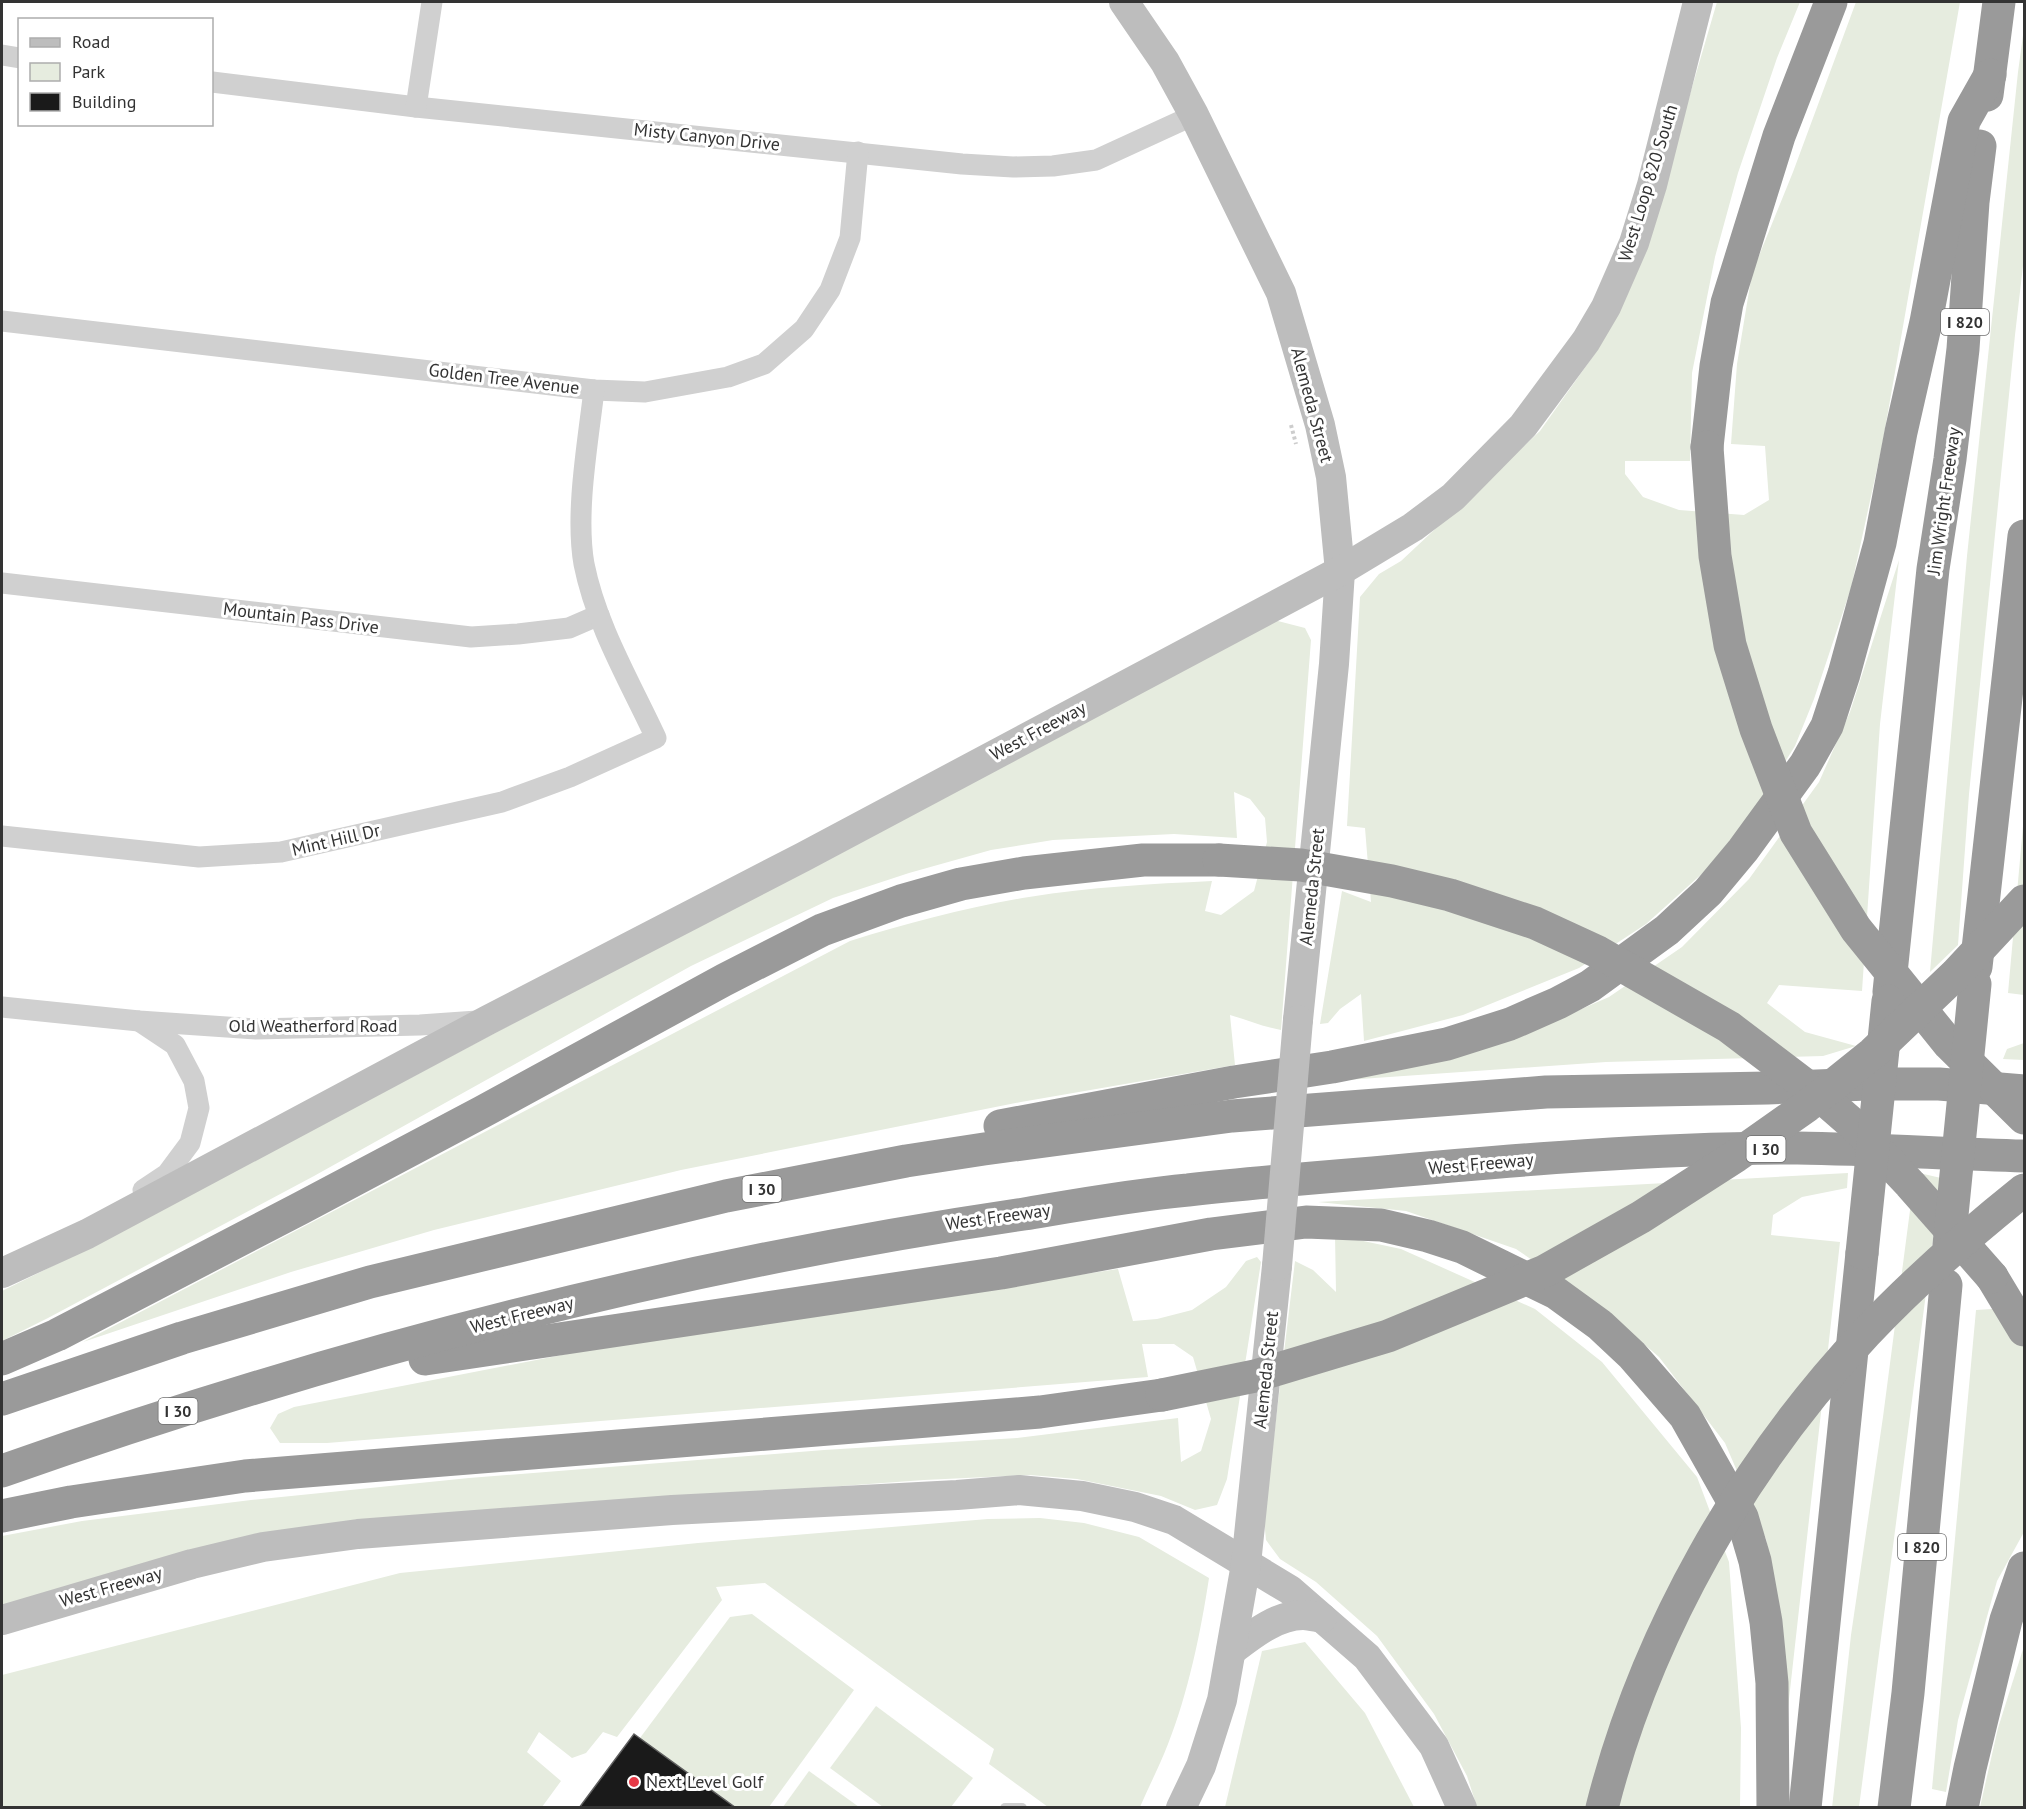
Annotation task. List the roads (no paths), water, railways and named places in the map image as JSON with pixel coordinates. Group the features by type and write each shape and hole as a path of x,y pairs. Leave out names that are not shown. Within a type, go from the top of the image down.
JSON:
{"highway":[{"path":"1831,2 1779,136 1727,303 1716,366 1707,447 1715,556 1730,645 1756,729 1796,833 1856,929 1949,1044 2025,1118"},
{"name":"Jim Wright Freeway","path":"1805,1808 1934,569 1963,349 1973,202 2000,2"},
{"path":"906,1161 936,1140 999,1126 1234,1082 1332,1067 1436,1046 1510,1024 1590,986 1667,930 1708,892 1743,850 1798,774 1827,726 1844,674 1880,543 1901,432 1926,322 1964,121 1990,75"},
{"name":"I 820","path":"1894,1808 1908,1694 1975,984 2025,536"},
{"path":"2,1359 57,1335 331,1192 724,980 822,930 901,901 971,882 1024,873 1143,860 1219,860 1301,865 1392,881 1461,899 1535,923 1598,952 1729,1027 1825,1100 1856,1127 1992,1277 2025,1330"},
{"path":"2,1515 71,1502 244,1476 1040,1412 1162,1395 1265,1373 1388,1336 1545,1271 1641,1217 1771,1131 1807,1106 1873,1053 1956,974 2025,901"},
{"name":"I 30","path":"2,1400 182,1338 370,1282 726,1196 906,1161 1232,1116 1546,1092 1868,1084 1940,1084 2025,1091"},
{"name":"West Freeway","path":"2,1471 180,1410 357,1358 540,1309 731,1265 927,1228 1184,1190 1507,1161 1653,1152 1796,1148 2025,1156"},
{"path":"1602,1808 1611,1772 1658,1643 1710,1545 1755,1470 1830,1375 1867,1333 1943,1257 2025,1190"},
{"path":"357,1358 427,1359 1001,1274 1211,1233 1306,1222 1382,1225 1440,1240 1462,1247 1556,1293 1600,1325 1632,1355 1685,1416 1742,1517 1755,1561 1766,1622 1772,1683 1773,1808"},
{"path":"1962,1808 2006,1620 2025,1568"}],"main road":[{"name":"Alemeda Street","path":"1124,2 1165,62 1194,115 1281,293 1320,424 1330,477 1340,571 1335,664 1246,1564 1222,1700 1201,1766 1181,1808"},
{"name":"West Loop 820 South","path":"1340,571 1413,527 1453,497 1523,426 1586,341 1606,307 1634,243 1652,185 1698,2"},
{"name":"West Freeway","path":"2,1273 87,1234 1340,571"},
{"name":"West Freeway","path":"2,1620 192,1564 253,1549 358,1534 672,1510 1019,1490 1082,1496 1135,1507 1174,1520 1246,1564"},
{"path":"1246,1564 1290,1590 1367,1657 1434,1746 1462,1808"},
{"path":"1231,1651 1261,1630 1285,1618 1302,1615 1322,1618"}],"street":[{"path":"416,107 432,2"},
{"path":"2,56 18,58"},
{"name":"Misty Canyon Drive","path":"213,82 416,107 972,165 1013,167 1053,166 1096,160 1194,115"},
{"name":"Golden Tree Avenue","path":"2,321 594,390 645,392 728,377 764,364 804,329 830,290 850,238 858,152"},
{"path":"594,390 581,512 584,563 599,615"},
{"name":"Mountain Pass Drive","path":"2,583 471,637 569,628 599,615"},
{"name":"Mint Hill Dr","path":"2,836 200,857 281,852 502,802 570,777 656,738 599,615"},
{"name":"Old Weatherford Road","path":"2,1007 139,1021 256,1029 420,1025 488,1020"},
{"name":"Old Weatherford Road","path":"87,1234 107,1213 167,1174 190,1143 199,1108 194,1081 176,1045 139,1021"}],"lane":[{"path":"1005,1808 1022,1808"}],"place":[{"name":"Next Level Golf","path":"634,1782"}]}
